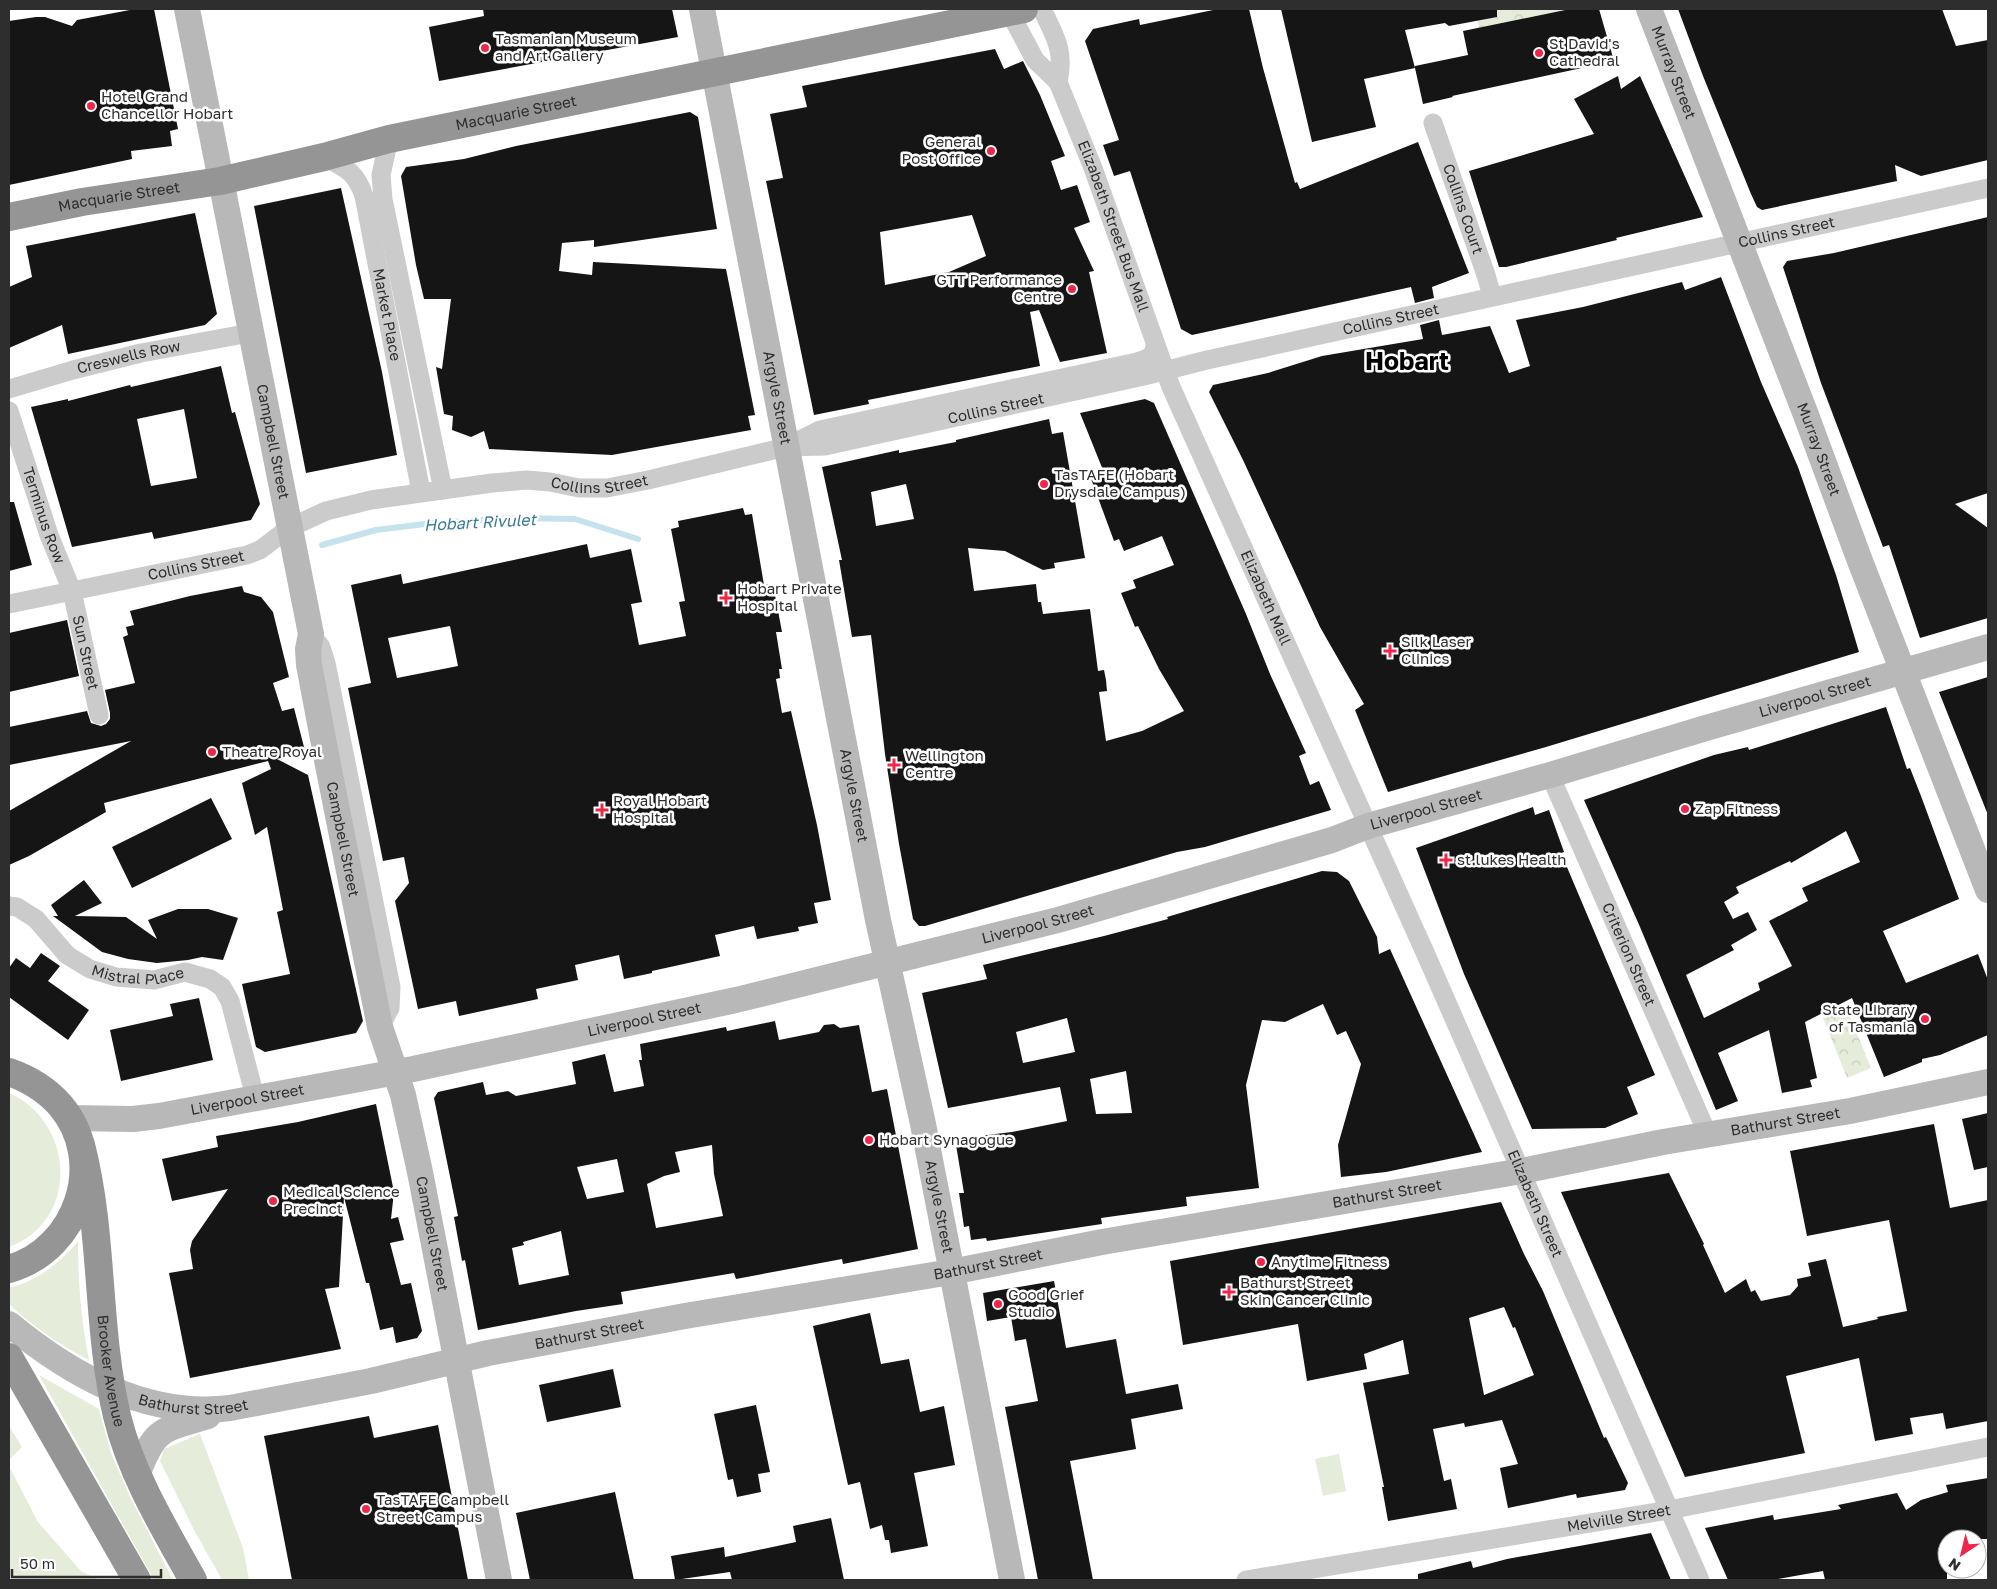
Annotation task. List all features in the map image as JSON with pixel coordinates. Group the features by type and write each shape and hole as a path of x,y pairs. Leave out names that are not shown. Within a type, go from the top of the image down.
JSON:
{"highway":[{"name":"Macquarie Street","path":"9,217 82,202 220,181 324,157 389,139 1013,10"},
{"path":"9,1268 29,1261 40,1254 60,1235 68,1224 79,1199 84,1173 80,1145 69,1118 51,1095 15,1072"},
{"name":"Brooker Avenue","path":"80,1145 93,1209 105,1345 112,1390 123,1438 137,1475 193,1580"},
{"path":"9,1357 137,1580"}],"main road":[{"name":"Campbell Street","path":"187,9 311,634 308,649 309,665 380,1027 403,1095 498,1580"},
{"name":"Argyle Street","path":"702,9 887,964 922,1124 1012,1580"},
{"name":"Murray Street","path":"1649,9 1988,890"},
{"name":"Liverpool Street","path":"69,1118 138,1118 395,1073 736,1000 887,964 1058,920 1332,840 1368,826 1988,647"},
{"name":"Bathurst Street","path":"9,1324 61,1363 112,1390 149,1403 206,1410 245,1405 371,1380 456,1360 675,1318 950,1272 1109,1241 1522,1171 1663,1142 1850,1111 1988,1082"},
{"path":"137,1475 151,1443 161,1432 179,1424 245,1405"}],"street":[{"path":"1013,10 1035,60 1058,82 1062,67 1061,54 1058,41 1042,9"},
{"name":"Elizabeth Street Bus Mall","path":"1058,82 1093,168 1164,371"},
{"name":"Collins Court","path":"1433,123 1484,267 1492,296"},
{"name":"Market Place","path":"389,139 383,162 382,187 443,490"},
{"name":"Market Place","path":"324,157 349,170 356,177 360,186 421,492"},
{"name":"Collins Street","path":"9,604 247,555 260,550 289,528 326,511 371,500 421,492 527,480 550,482 579,488 607,488 786,447 825,446 1492,296 1988,188"},
{"name":"Creswells Row","path":"9,389 141,353 250,333"},
{"path":"391,337 411,336"},
{"path":"786,447 820,430 1147,359 1153,354 1155,346"},
{"name":"Elizabeth Mall","path":"1164,371 1368,826"},
{"name":"Terminus Row","path":"9,410 49,535 72,591"},
{"name":"Sun Street","path":"72,591 99,715"},
{"name":"Criterion Street","path":"1550,775 1708,1135"},
{"name":"Elizabeth Street","path":"1368,826 1522,1171 1700,1580"},
{"name":"Mistral Place","path":"13,906 36,919 67,955 90,969 116,977 154,980 185,972 210,979 222,987 230,1001 254,1097"},
{"name":"Melville Street","path":"1246,1580 1669,1510 1988,1447"}],"green space":[{"path":"1475,9 1569,9 1479,28"},
{"path":"1847,1009 1871,1068 1847,1078 1823,1018"},
{"path":"9,1093 31,1107 47,1126 57,1148 60,1171 58,1194 48,1216 32,1234 9,1247"},
{"path":"78,1241 80,1300 89,1360 47,1335 9,1304 9,1288 29,1281 56,1264"},
{"path":"39,1375 99,1409 111,1453 130,1497 173,1580 154,1580"},
{"path":"9,1426 22,1447 9,1460"},
{"path":"200,1434 243,1548 249,1580 222,1580 193,1528 160,1461 164,1449"},
{"path":"1339,1454 1346,1491 1323,1496 1315,1459"},
{"path":"9,1466 38,1522 81,1571 99,1580 9,1580"}],"building":[{"name":"Hotel Grand Chancellor Hobart","path":"135,9 154,9 178,129 170,131 172,146 131,151 132,159 9,185 9,21 45,17 72,26 77,20"},
{"name":"Tasmanian Museum and Art Gallery","path":"483,9 672,9 678,37 439,81 429,27 484,16"},
{"path":"1218,9 1249,9 1263,68 1295,183 1297,182 1300,189 1418,142 1469,273 1432,287 1434,298 1415,303 1411,287 1192,335 1181,329 1130,171 1114,176 1103,145 1119,140 1085,41 1093,29 1139,19 1140,25"},
{"path":"1281,9 1497,9 1497,17 1449,26 1445,23 1405,30 1415,68 1364,79 1376,127 1312,142"},
{"name":"St David's Cathedral","path":"1570,9 1599,9 1614,61 1423,104 1415,66 1468,55 1463,31"},
{"path":"1678,9 1942,9 1956,46 1988,40 1988,160 1921,176 1895,165 1897,181 1762,210 1757,207 1751,194"},
{"path":"995,49 1004,69 1023,61 1040,95 1065,156 1051,161 1061,190 1077,185 1090,222 1074,228 1094,271 1089,272 1107,353 1060,362 1039,310 1030,312 1040,366 868,400 869,404 814,415 766,181 783,178 770,114 807,107 802,86","holes":["972,215 986,256 949,272 885,285 880,232"]},
{"path":"1618,76 1621,89 1640,76 1703,217 1616,238 1617,240 1506,267 1499,267 1469,171 1594,134 1574,99"},
{"path":"690,112 698,117 717,229 594,247 594,240 562,243 559,271 592,275 593,262 726,269 755,415 748,416 751,430 612,455 489,449 484,431 471,437 452,430 453,416 444,414 436,367 442,369 451,299 424,299 416,265 401,176 406,167 464,159 516,146"},
{"path":"341,188 382,372 397,455 306,473 254,206"},
{"path":"195,213 217,314 205,325 68,354 62,325 9,348 9,287 32,277 26,246"},
{"path":"1988,217 1988,493 1955,504 1988,528 1988,618 1920,638 1889,545 1883,547 1821,383 1783,267 1787,261 1834,253"},
{"path":"1721,277 1761,382 1798,467 1836,575 1859,652 1546,747 1388,792 1355,710 1364,704 1320,627 1243,460 1209,392 1213,385 1268,373 1322,356 1423,339 1420,325 1439,320 1442,335 1490,326 1509,373 1530,366 1516,320 1583,307 1682,282 1685,290"},
{"path":"221,366 232,413 235,412 260,504 251,520 154,539 152,532 72,547 31,407 68,399 68,401 130,385 131,387","holes":["184,409 197,478 151,486 137,419"]},
{"path":"1145,399 1154,403 1246,614 1270,674 1306,753 1299,756 1310,785 1319,781 1331,810 1205,847 1177,852 925,926 919,926 913,919 899,844 885,754 871,635 852,637 839,560 842,560 822,467 899,450 899,453 956,442 956,440 1049,419 1052,434 1063,432 1085,558 1054,563 1055,568 1043,570 1005,551 968,548 974,591 1036,584 1038,602 1041,602 1043,614 1090,609 1098,671 1104,670 1106,680 1107,691 1099,692 1106,741 1142,731 1184,711 1159,669 1138,626 1135,627 1121,593 1136,588 1133,580 1174,565 1162,536 1124,551 1119,539 1114,541 1090,476 1103,470 1080,413","holes":["906,484 914,519 876,526 871,492"]},
{"path":"9,502 14,502 32,565 9,571"},
{"name":"Royal Hobart Hospital","path":"743,508 745,515 752,514 764,585 773,584 782,632 776,632 782,669 779,669 780,678 776,679 782,713 791,711 817,825 831,900 814,903 818,923 798,927 799,931 757,939 754,926 715,935 720,956 624,979 619,955 575,965 578,980 536,989 538,999 459,1016 456,1001 418,1009 395,901 409,883 404,857 383,861 348,688 371,683 351,585 401,574 403,584 587,544 590,558 631,549 642,602 631,604 639,645 686,636 679,602 685,601 671,529 679,527 678,521","holes":["450,626 458,666 397,678 388,638"]},
{"path":"242,586 244,592 261,597 273,612 289,677 273,683 282,711 294,708 305,751 277,759 308,775 363,1021 356,1033 265,1052 256,1047 242,984 290,974 277,912 283,910 267,827 255,835 242,783 271,769 268,761 104,803 106,812 29,856 9,865 9,811 131,741 9,765 9,727 87,711 91,723 101,726 106,724 110,719 110,713 105,690 135,683 123,637 128,635 126,627 134,625 130,611 190,596"},
{"path":"67,620 79,676 9,692 9,633"},
{"path":"1988,677 1988,815 1939,692"},
{"path":"1886,707 1907,769 1910,768 1959,899 1883,931 1906,983 1978,954 1988,980 1988,1035 1940,1055 1922,1059 1922,1062 1884,1077 1852,998 1805,1022 1817,1078 1810,1080 1812,1087 1782,1093 1769,1030 1718,1053 1738,1101 1716,1110 1640,927 1584,800 1714,755 1748,747 1749,750","holes":["1846,831 1860,862 1802,888 1808,901 1769,921 1792,966 1758,983 1760,990 1704,1018 1686,975 1734,950 1731,945 1757,930 1748,912 1733,919 1724,902 1739,893 1736,887 1790,861 1791,863"]},
{"path":"211,798 232,839 132,888 112,847"},
{"path":"1533,807 1535,815 1549,810 1564,852 1561,853 1655,1075 1627,1087 1638,1114 1605,1128 1532,1129 1464,974 1416,848"},
{"path":"1322,871 1337,872 1349,881 1377,937 1379,954 1390,949 1482,1152 1386,1172 1341,1177 1338,1145 1361,1064 1346,1031 1337,1035 1323,1004 1285,1022 1262,1020 1246,1085 1259,1188 1186,1197 1187,1206 1101,1218 1102,1224 987,1241 986,1238 971,1240 969,1226 964,1227 959,1193 964,1193 955,1139 1012,1132 1067,1121 1060,1087 948,1108 922,993 987,979 983,965 1104,936 1168,919 1167,917","holes":["1067,1018 1075,1052 1023,1063 1016,1032","1126,1071 1132,1113 1096,1114 1090,1079"]},
{"path":"84,880 102,903 75,916 126,917 157,939 148,920 178,909 208,909 238,918 223,960 202,957 157,963 128,959 102,952 53,916 58,916 51,905"},
{"path":"41,953 60,966 48,981 89,1010 68,1040 9,997 9,968 16,958 30,968"},
{"path":"199,998 213,1060 121,1081 110,1030 173,1016 170,1004"},
{"path":"775,1021 779,1040 819,1032 824,1025 834,1024 840,1028 859,1025 872,1092 887,1089 918,1249 843,1264 842,1259 736,1279 734,1273 621,1292 623,1304 478,1330 465,1260 462,1261 454,1217 458,1216 434,1098 438,1092 483,1082 486,1095 508,1091 516,1096 576,1084 572,1062 605,1054 614,1092 644,1086 639,1060 642,1060 640,1044 726,1027 727,1031","holes":["712,1145 714,1174 723,1216 656,1228 647,1184 664,1176 680,1172 675,1152","617,1159 624,1192 587,1199 577,1167","561,1231 569,1275 519,1285 512,1248 524,1245 523,1242"]},
{"name":"Medical Science Precinct","path":"376,1104 394,1192 391,1219 398,1217 404,1240 390,1243 401,1285 411,1283 422,1331 417,1338 396,1343 393,1327 380,1330 369,1283 366,1283 344,1197 339,1287 325,1289 341,1349 190,1378 169,1273 193,1269 190,1250 192,1241 228,1189 172,1201 162,1159 218,1147 216,1136 298,1122"},
{"path":"1988,1113 1988,1167 1974,1170 1962,1119"},
{"path":"1934,1124 1950,1208 1988,1200 1988,1421 1946,1429 1943,1413 1910,1418 1913,1434 1875,1441 1859,1358 1786,1376 1805,1453 1685,1477 1561,1192 1669,1173 1704,1244 1725,1293 1746,1279 1751,1292 1755,1290 1761,1301 1790,1295 1798,1286 1797,1279 1811,1276 1808,1263 1826,1259 1843,1327 1907,1311 1889,1220 1807,1236 1790,1151"},
{"path":"1501,1202 1543,1291 1604,1438 1606,1437 1628,1483 1625,1490 1577,1498 1576,1494 1508,1508 1500,1468 1518,1464 1502,1420 1465,1427 1464,1423 1433,1429 1444,1481 1451,1479 1457,1509 1388,1521 1382,1487 1384,1487 1363,1383 1409,1374 1403,1340 1364,1354 1367,1369 1307,1381 1298,1324 1183,1345 1170,1261","holes":["1504,1307 1513,1328 1515,1327 1534,1375 1484,1395 1469,1318"]},
{"path":"1054,1281 1066,1348 1116,1339 1126,1394 1178,1384 1183,1409 1131,1419 1136,1449 1070,1461 1093,1580 1038,1580 1005,1407 1038,1401 1026,1339 1015,1341 1011,1317 987,1321 983,1293"},
{"path":"870,1313 881,1364 909,1359 920,1412 944,1406 955,1465 914,1473 928,1546 891,1553 889,1540 885,1540 882,1525 870,1529 860,1482 848,1485 813,1326"},
{"path":"613,1369 621,1407 547,1422 539,1385"},
{"path":"756,1405 770,1472 758,1474 761,1492 737,1497 733,1479 728,1480 714,1414"},
{"name":"TasTAFE Campbell Street Campus","path":"369,1416 374,1438 438,1425 468,1580 292,1580 264,1436"},
{"path":"1988,1478 1988,1539 1987,1529 1937,1529 1937,1579 1947,1580 1825,1580 1823,1571 1778,1580 1728,1580 1705,1528 1773,1515 1774,1520 1841,1509 1838,1505 1897,1493 1906,1510 1921,1500 1948,1492 1946,1485"},
{"path":"615,1492 634,1580 530,1580 516,1513"},
{"path":"831,1518 844,1580 732,1580 730,1572 675,1580 671,1556 724,1547 725,1557 796,1542 793,1526"},
{"path":"1651,1533 1671,1580 1418,1580 1418,1574 1471,1561 1473,1568 1507,1559"}],"waterway":[{"name":"Hobart Rivulet","path":"322,545 376,530 433,523 516,518 575,519 638,539"}],"place":[{"name":"Tasmanian Museum and Art Gallery","path":"485,48"},
{"name":"St David's Cathedral","path":"1539,53"},
{"name":"Hotel Grand Chancellor Hobart","path":"91,106"},
{"name":"General Post Office","path":"991,151"},
{"name":"GTT Performance Centre","path":"1072,289"},
{"name":"TasTAFE (Hobart Drysdale Campus)","path":"1044,484"},
{"name":"Hobart Private Hospital","path":"726,598"},
{"name":"Silk Laser Clinics","path":"1390,651"},
{"name":"Theatre Royal","path":"212,752"},
{"name":"Wellington Centre","path":"894,765"},
{"name":"Zap Fitness","path":"1685,809"},
{"name":"Royal Hobart Hospital","path":"602,810"},
{"name":"st.lukes Health","path":"1446,860"},
{"name":"State Library of Tasmania","path":"1925,1019"},
{"name":"Hobart Synagogue","path":"869,1140"},
{"name":"Medical Science Precinct","path":"273,1201"},
{"name":"Anytime Fitness","path":"1261,1262"},
{"name":"Bathurst Street Skin Cancer Clinic","path":"1229,1292"},
{"name":"Good Grief Studio","path":"998,1304"},
{"name":"TasTAFE Campbell Street Campus","path":"366,1509"}],"district":[{"name":"Hobart","path":"1407,361"}]}
